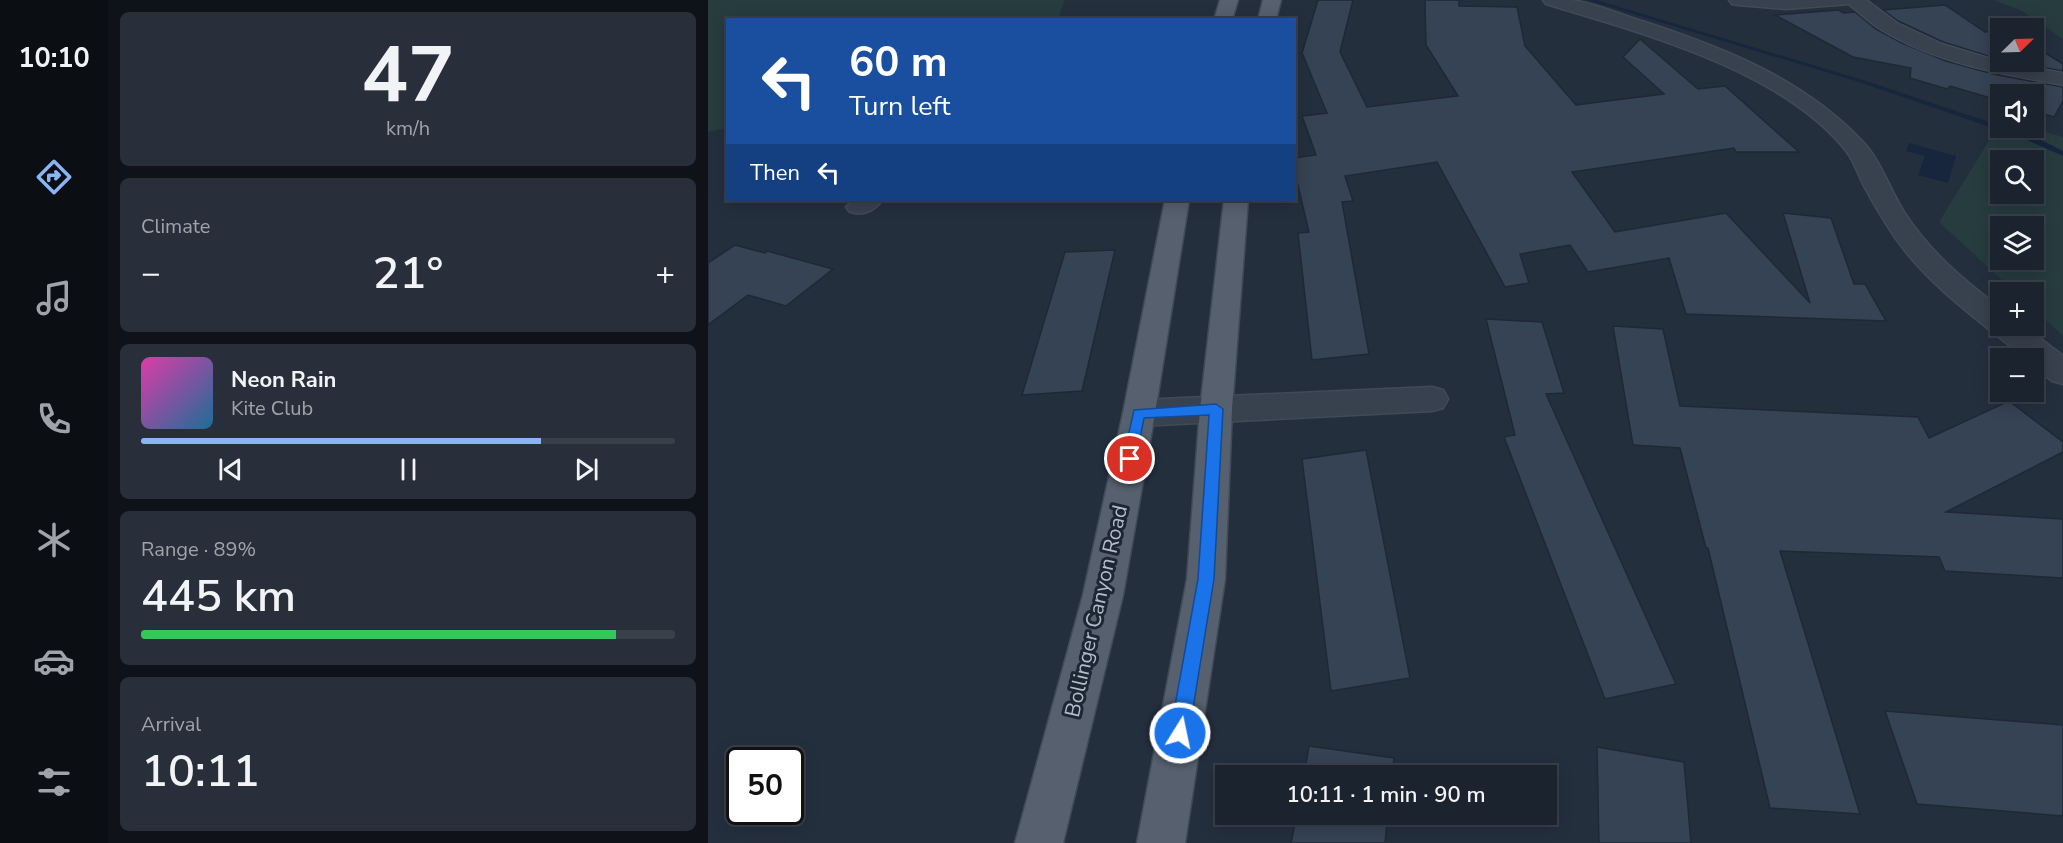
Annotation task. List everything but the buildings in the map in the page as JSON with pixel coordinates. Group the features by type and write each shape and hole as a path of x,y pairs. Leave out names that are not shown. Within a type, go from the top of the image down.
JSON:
{"main road":[{"path":"1224,18 1229,0"},
{"path":"1268,18 1272,0"},
{"name":"Bollinger Canyon Road","path":"1039,843 1103,595 1139,413 1177,201"},
{"path":"1161,843 1206,579 1216,409 1236,201"}],"street":[{"path":"1551,0 1672,38 1732,60 1772,80 1804,100 1857,149 1896,219 1926,260 1957,290 1990,315"},
{"path":"1738,0 1786,4 1845,0"},
{"path":"1855,0 1894,29 1929,45 2016,71 2063,79"},
{"path":"2017,336 2063,373"},
{"path":"1139,413 1432,399"}],"green space":[{"path":"708,0 1065,0 1058,18 726,18 726,128 708,132"},
{"path":"1994,0 2063,0 2063,39 2044,26 2044,18 2032,18 2022,11"},
{"path":"2044,131 2063,137 2063,336 2044,318 2044,282 2004,282 1991,270 2044,270 2044,216 1990,216 1990,269 1939,222 1991,138 2044,138"}],"water":[{"path":"1909,143 1956,156 1948,183 1918,175 1925,156 1906,151"}],"waterway":[{"path":"1590,0 1861,81 2028,137 2063,154"}],"route":[{"path":"1130,459 1139,413 1216,409 1206,579 1180,733"}]}
